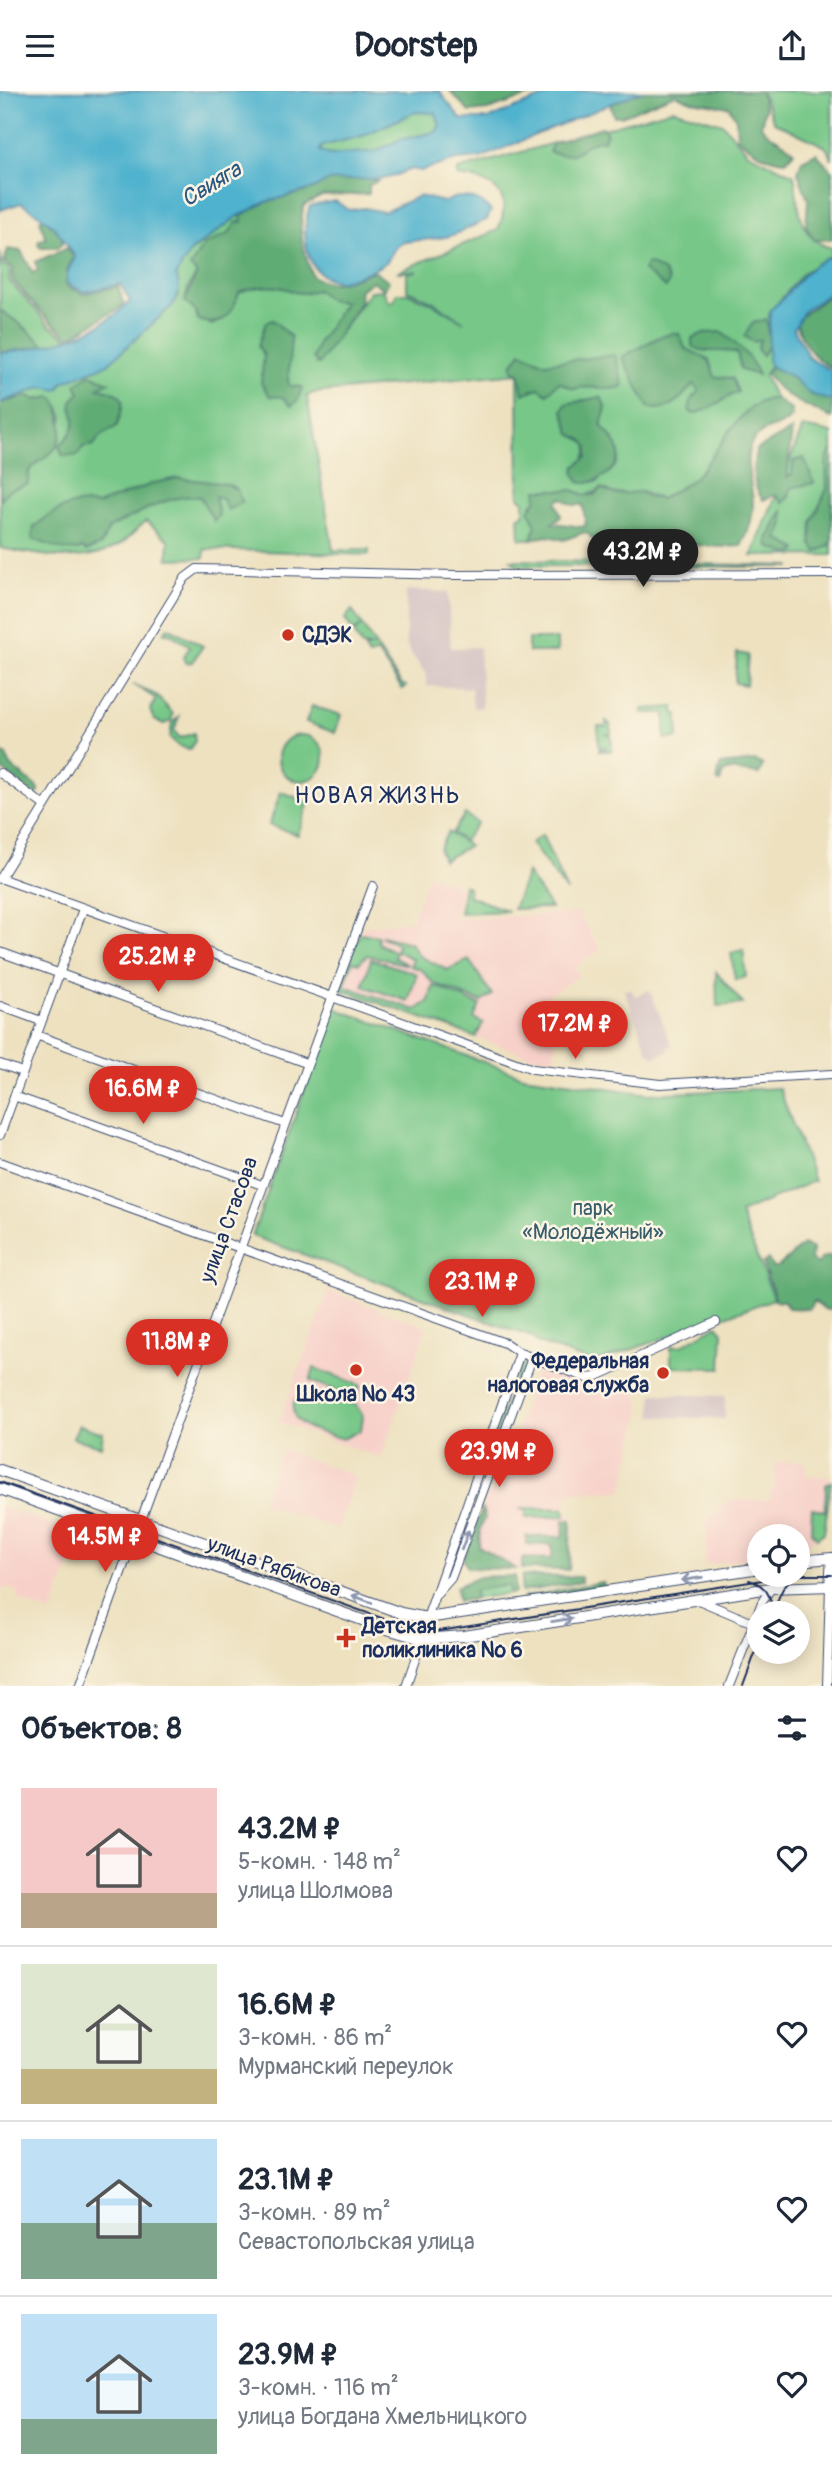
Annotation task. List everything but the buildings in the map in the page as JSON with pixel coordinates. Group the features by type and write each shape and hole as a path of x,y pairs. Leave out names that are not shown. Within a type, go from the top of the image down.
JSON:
{"main road":[{"name":"улица Рябикова","path":"0,1469 401,1613 427,1618 747,1570"},
{"name":"улица Рябикова","path":"0,1489 387,1629 422,1639 464,1636 770,1588 831,1586"},
{"name":"улица Стасова","path":"134,1537 141,1520"},
{"path":"810,1559 832,1556 831,1586"},
{"path":"422,1639 427,1618"}],"street":[{"path":"832,574 454,575 203,568 192,571 185,578 0,879 330,998 549,1072 660,1084 832,1074"},
{"path":"0,773 44,806"},
{"name":"улица Стасова","path":"141,1520 373,885"},
{"path":"0,1135 83,909"},
{"path":"0,952 306,1063"},
{"path":"0,1006 41,1021"},
{"path":"36,1035 285,1123"},
{"path":"0,1065 22,1072"},
{"path":"14,1096 262,1185"},
{"path":"0,1162 506,1343 520,1353 583,1377 595,1377 716,1322"},
{"path":"427,1618 520,1353"},
{"path":"432,1599 451,1578 532,1358"},
{"name":"улица Стасова","path":"80,1686 134,1537"},
{"path":"827,1686 831,1586"},
{"path":"764,1601 770,1588"},
{"path":"696,1599 747,1620"},
{"path":"406,1686 422,1639"},
{"path":"729,1686 747,1639"}],"shaded area":[{"path":"406,590 448,592 451,648 479,647 482,707 473,708 471,688 426,686 426,674 409,651 406,642"},
{"path":"429,874 463,889 452,919 578,913 601,950 574,967 579,976 546,997 559,1020 553,1059 530,1056 338,989 362,927 411,921"},
{"path":"631,989 635,996 650,990 672,1046 668,1047 669,1051 654,1057 652,1053 649,1054 624,990"},
{"name":"Школа № 43","path":"329,1291 427,1327 381,1458 279,1422"},
{"path":"538,1367 597,1390 630,1383 639,1398 640,1414 622,1491 567,1493 566,1514 572,1514 570,1570 468,1568 463,1559 488,1492 495,1492"},
{"path":"653,1394 725,1396 725,1419 652,1416"},
{"path":"282,1450 356,1476 337,1529 261,1503"},
{"path":"775,1462 805,1462 805,1476 830,1477 832,1489 824,1534 810,1542 810,1524 747,1524 747,1559 705,1565 708,1518 730,1500 771,1500 771,1489 775,1489"},
{"path":"0,1506 81,1535 51,1614 17,1599 19,1592 4,1587 0,1595"}],"green space":[{"path":"450,91 544,91 488,110 469,112"},
{"path":"642,91 760,91 765,109 761,126 794,152 786,161 760,153 737,137 736,119 729,107 691,101 675,94 622,116 614,116 610,104"},
{"path":"761,91 832,91 832,160 826,147 774,122"},
{"path":"673,109 723,124 748,153 794,175 799,209 806,229 821,244 832,248 832,256 804,272 769,313 770,366 764,376 775,398 750,409 739,419 694,478 661,499 641,492 615,494 605,489 585,495 572,490 537,490 536,501 531,505 531,515 536,519 536,526 531,539 520,539 519,517 524,515 524,501 519,497 518,373 313,393 307,396 333,550 369,550 369,555 205,549 204,558 168,559 169,540 146,521 122,543 93,555 62,557 0,548 0,500 9,490 29,481 29,471 57,442 63,416 52,397 35,400 32,397 20,400 14,398 42,387 59,389 64,382 108,364 172,306 179,295 175,277 184,257 241,215 242,222 226,235 202,248 194,264 194,271 197,273 188,288 185,301 211,325 230,313 238,292 269,286 300,293 317,290 330,300 346,302 319,342 316,364 370,291 383,290 389,302 394,301 397,293 408,293 464,322 432,301 407,290 407,273 417,271 397,272 498,230 504,206 497,190 480,181 457,176 458,170","holes":["566,404 603,414 601,425 618,448 598,482 579,482 579,472 588,447 584,441 571,434 563,410"]},
{"path":"415,112 436,113 440,125 436,132 399,140 377,151 330,155 320,152 322,146 362,136"},
{"path":"602,127 607,133 604,140 589,143 576,153 549,152 553,143"},
{"path":"816,153 832,171 832,240 814,240 806,226 808,200 798,172 802,160"},
{"path":"366,178 378,181 369,185 369,194 322,196 304,205 302,241 312,276 336,283 375,271 389,281 384,290 373,281 359,291 361,301 319,364 313,358 319,342 345,302 330,300 317,290 300,293 274,286 248,289 239,292 225,318 214,323 198,320 196,312 185,301 197,273 190,267 204,245 228,234 237,222 242,222 241,215 266,202 313,189 327,181"},
{"path":"44,218 60,234 63,243 57,248 41,248 38,245 39,240 46,239 40,220"},
{"path":"67,248 74,257 67,270 67,286 83,294 118,286 124,305 70,337 25,295 12,279 13,268 4,262 8,249 21,251 33,273 38,270 35,262"},
{"path":"0,253 2,264 10,269 9,280 49,325 69,339 44,346 0,310"},
{"path":"648,263 664,272 669,281 666,288 643,270"},
{"path":"832,293 832,368 808,348 796,320"},
{"path":"0,310 31,333 44,346 0,353"},
{"path":"766,319 770,344 762,355 757,349 760,340 753,342 744,336 753,323"},
{"path":"273,320 291,337 288,381 290,386 302,387 298,400 291,406 283,397 270,396 261,383 264,355 258,346 266,322"},
{"path":"721,332 747,356 758,375 741,370 737,353 703,350 692,346 692,338 704,333"},
{"path":"679,334 685,348 709,360 715,377 732,378 738,392 693,414 689,410 692,398 699,391 694,384 669,407 648,407 622,357 659,337"},
{"path":"521,352 545,363 615,355 623,386 612,389 574,389 559,382 547,394 539,388 523,394 519,373 513,371 512,365"},
{"path":"775,363 807,390 832,400 832,418 795,400 778,388 766,373"},
{"path":"91,374 109,382 98,388 115,392 122,399 117,426 99,437 94,445 83,447 77,456 62,455 59,446 72,430 72,404 80,393 76,384"},
{"path":"29,396 35,400 52,397 56,401 60,414 60,438 54,450 29,471 28,484 9,490 0,500 0,403"},
{"path":"601,397 606,408 601,425 617,445 619,455 607,474 586,483 579,482 574,472 576,466 587,457 588,447 584,441 571,434 563,410 566,404"},
{"path":"775,398 791,410 792,417 783,424 759,434 751,445 748,470 753,510 750,526 741,546 655,543 604,552 585,532 564,540 548,536 531,539 536,526 529,510 536,501 537,490 572,490 594,495 601,488 615,494 641,492 648,497 661,499 694,478 730,430 750,409 762,401","holes":["561,498 573,505 583,505 586,525 582,527 553,523 561,516 556,502"]},
{"path":"803,427 832,433 832,555 752,556"},
{"path":"792,430 787,477 792,474 793,461 804,458 814,483 791,488 789,497 783,503 775,495 763,500 754,477 756,450"},
{"path":"832,450 832,540 829,546 817,552 811,543 812,522 827,489 826,459"},
{"path":"178,478 227,484 237,489 242,502 228,510 223,499 215,497 219,516 214,521 200,497 176,498 109,528 101,545 86,551 83,548 64,550 32,539 34,527 64,508 80,504 97,505 154,483"},
{"path":"783,510 784,523 778,539 797,549 795,553 788,554 769,547 768,539"},
{"path":"511,560 791,566 791,567 517,566"},
{"path":"352,610 401,684 406,686 402,689 377,652 369,656 364,648 375,647 362,646 354,633 361,626 353,631 345,619"},
{"path":"168,627 203,646 192,662 186,663 183,658 190,646 169,633 164,633"},
{"path":"528,639 557,639 557,652 528,652"},
{"path":"737,653 748,655 746,685 735,683"},
{"path":"133,684 156,695 173,714 171,721 164,724 154,720 150,710 156,699"},
{"path":"312,706 341,715 335,733 306,722"},
{"path":"674,707 674,713 678,714 678,738 665,739 665,713 643,713 643,709"},
{"path":"179,717 174,731 180,738 194,733 195,741 190,749 178,746 170,737 172,723"},
{"path":"606,721 611,725 611,734 605,734 611,735 612,751 599,747 598,726 606,727"},
{"path":"301,735 318,741 324,758 318,775 301,781 284,775 278,758 284,741"},
{"path":"0,753 5,754 11,766 39,789 39,793 33,794 0,768"},
{"path":"755,761 763,765 759,774 729,770 723,773 720,782 717,781 720,765"},
{"path":"281,792 309,802 298,835 269,825"},
{"path":"465,814 477,823 464,841 452,833"},
{"path":"448,832 469,846 443,860 439,849"},
{"path":"542,835 567,892 531,843"},
{"path":"527,873 551,908 513,909"},
{"path":"464,885 468,887 469,896 508,911 460,913"},
{"path":"360,933 378,936 379,944 396,952 394,957 408,965 367,955 359,963 353,961 344,986 416,1010 429,1001 433,986 440,988 480,1005 474,1018 483,1023 476,1037 339,989"},
{"path":"381,936 410,943 419,956 447,970 469,960 492,995 481,1002 433,983 422,970 410,966 413,959 396,951 398,945"},
{"path":"743,950 746,977 735,980 731,953"},
{"path":"371,959 417,974 408,1001 363,986"},
{"path":"716,972 743,1004 717,1006"},
{"name":"парк «Молодёжный»","path":"334,1008 523,1076 649,1094 779,1088 814,1181 740,1213 774,1299 594,1363 538,1343 532,1337 252,1236"},
{"path":"803,1245 812,1249 811,1260 817,1264 822,1258 832,1256 832,1309 826,1310 814,1301 809,1309 788,1308 784,1301 776,1301 763,1263 768,1259 772,1267 778,1267"},
{"path":"717,1325 723,1332 721,1368 671,1367 671,1346 681,1346"},
{"path":"521,1361 526,1363 498,1439 493,1436"},
{"path":"314,1368 360,1385 356,1398 310,1381"},
{"path":"308,1390 356,1405 363,1416 361,1430 343,1439 298,1421 293,1407 298,1396"},
{"path":"79,1425 103,1433 101,1446 75,1439 73,1437"},
{"path":"831,1482 824,1533 817,1538 811,1531 812,1508 825,1511 826,1485"},
{"path":"519,1508 565,1509 565,1516 526,1518 526,1510"},
{"path":"482,1509 485,1518 480,1529 479,1547 516,1569 468,1568 463,1559"},
{"path":"564,1520 571,1520 569,1570 522,1569 522,1558 552,1559 552,1545 526,1544 526,1536 563,1537"},
{"path":"515,1576 515,1593 458,1601 456,1587 479,1577"},
{"path":"515,1576 515,1593 510,1594 508,1585 475,1590 474,1599 458,1601 456,1587 479,1577"},
{"path":"522,1576 581,1577 581,1582 521,1592"},
{"path":"603,1582 605,1587 525,1600 524,1597"}],"water":[{"name":"Свияга","path":"0,91 439,91 461,119 488,119 558,91 642,91 480,158 456,160 421,171 412,169 388,178 327,181 313,189 266,202 235,218 191,251 176,275 179,290 172,306 108,364 63,382 58,390 42,387 0,403 0,353 52,344 87,332 117,313 130,301 120,284 84,292 66,283 75,257 57,231 21,203 0,210","holes":["415,112 436,113 440,125 436,132 399,140 377,151 330,155 320,151 322,146 362,136"]},
{"path":"419,196 445,202 457,197 470,198 487,206 491,211 487,220 453,235 401,243 384,264 348,279 338,281 318,271 307,251 305,228 310,206 335,201 349,210 365,208 384,212"},
{"path":"832,256 832,291 804,311 794,329 809,358 832,371 832,401 810,394 791,376 770,366 768,359 770,310 813,266"}],"tram line":[{"path":"0,1482 418,1631 439,1631 747,1582"},
{"path":"810,1575 832,1575"},
{"path":"762,1587 771,1601"},
{"path":"778,1601 784,1587"},
{"path":"743,1686 751,1664"}],"place":[{"name":"СДЭК","path":"288,635"},
{"name":"Школа № 43","path":"356,1370"},
{"name":"Федеральная налоговая служба","path":"663,1373"},
{"name":"Детская поликлиника № 6","path":"346,1638"}],"district":[{"name":"НОВАЯ ЖИЗНЬ","path":"378,795"}]}
